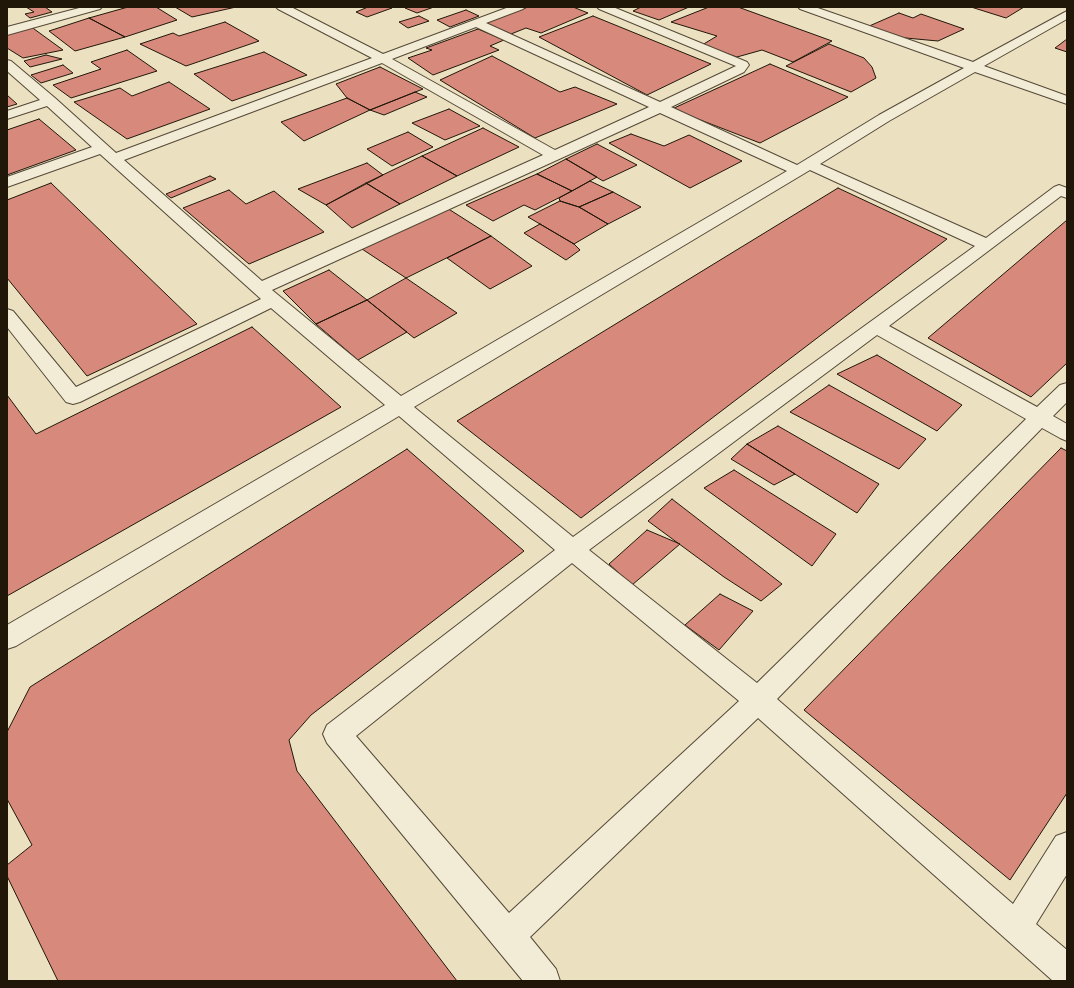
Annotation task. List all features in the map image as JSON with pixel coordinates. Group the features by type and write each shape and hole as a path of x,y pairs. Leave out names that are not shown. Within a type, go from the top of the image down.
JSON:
{"street":[{"path":"7,31 96,7"},
{"path":"282,7 382,58 553,155"},
{"path":"115,159 519,7"},
{"path":"7,315 73,397 266,294 553,155 740,69 742,65 603,7"},
{"path":"804,7 1067,100"},
{"path":"7,638 804,168 884,118 1067,14"},
{"path":"476,23 661,106 987,245"},
{"path":"7,64 266,294 572,550 758,700 1067,972"},
{"path":"7,115 50,101"},
{"path":"7,182 103,148"},
{"path":"544,981 508,936 337,734 572,550 987,245 1059,190 1067,193"},
{"path":"875,326 1067,433"},
{"path":"508,936 758,700 1067,390"},
{"path":"1016,927 1067,847"}],"building":[{"path":"26,7 45,7 52,12 30,18 25,14 34,12"},
{"path":"128,7 156,7 177,20 125,37 89,18"},
{"path":"175,7 236,7 192,17"},
{"path":"368,7 392,8 367,17 356,12"},
{"path":"434,7 417,13 405,8"},
{"path":"528,7 573,7 588,13 541,33 526,28 511,34 486,23"},
{"path":"641,7 689,7 659,20 633,11"},
{"path":"709,7 738,7 832,41 793,62 762,50 737,57 702,45 717,36 671,22"},
{"path":"971,7 1024,7 1006,18"},
{"path":"466,10 479,16 450,27 437,20"},
{"path":"899,13 913,18 921,14 964,29 938,41 895,37 867,27"},
{"path":"419,16 429,21 408,28 399,22"},
{"path":"593,16 711,64 647,95 539,37"},
{"path":"89,18 125,37 75,51 49,31"},
{"path":"225,22 259,41 186,66 140,44 173,33 179,36"},
{"path":"30,26 63,50 23,58 7,48 7,33"},
{"path":"478,29 504,40 490,46 499,50 433,75 408,58 432,50 426,48"},
{"path":"1067,39 1067,52 1055,48"},
{"path":"829,44 864,58 872,67 876,78 851,92 786,66"},
{"path":"127,50 157,71 71,98 53,85 101,69 91,62"},
{"path":"264,52 307,75 232,101 194,74"},
{"path":"46,55 62,59 30,67 24,61"},
{"path":"492,56 560,92 575,87 617,104 535,138 440,80"},
{"path":"770,64 848,97 760,143 672,109"},
{"path":"63,65 73,73 41,83 31,75"},
{"path":"380,67 423,89 370,110 347,98 336,84"},
{"path":"169,82 210,109 127,139 74,102 120,88 132,96"},
{"path":"415,92 427,97 384,115 370,110"},
{"path":"7,95 17,104 7,107"},
{"path":"347,98 370,110 304,141 281,122"},
{"path":"449,109 480,126 445,140 412,123"},
{"path":"39,119 76,150 7,175 7,130"},
{"path":"483,128 519,147 457,176 422,156"},
{"path":"408,132 433,147 392,166 367,149"},
{"path":"631,134 664,146 689,135 742,161 690,188 609,143"},
{"path":"597,144 637,165 603,181 566,159"},
{"path":"422,156 457,176 400,204 366,183"},
{"path":"566,159 597,177 572,191 537,174"},
{"path":"367,163 383,175 326,205 298,189"},
{"path":"537,174 572,191 535,210 524,205 493,221 466,205"},
{"path":"210,176 216,179 171,198 166,194"},
{"path":"590,181 613,192 579,207 560,201 559,198"},
{"path":"51,183 197,324 87,376 7,278 7,200"},
{"path":"366,183 400,204 352,228 326,205"},
{"path":"838,188 947,239 581,518 457,421"},
{"path":"229,190 246,204 274,191 324,232 249,264 183,208"},
{"path":"613,192 641,207 608,224 579,207"},
{"path":"560,201 579,207 608,224 574,244 528,217"},
{"path":"447,208 491,236 406,278 362,249"},
{"path":"1067,220 1067,363 1031,397 928,338"},
{"path":"540,224 574,244 580,250 566,260 524,233"},
{"path":"491,236 532,266 490,289 447,258"},
{"path":"329,270 367,300 316,324 283,291"},
{"path":"406,278 457,313 414,338 367,300"},
{"path":"367,300 407,332 358,360 316,324"},
{"path":"252,327 341,407 7,596 7,395 36,434"},
{"path":"877,355 962,405 937,431 837,374"},
{"path":"829,385 926,439 899,469 790,412"},
{"path":"778,426 879,484 857,513 747,444"},
{"path":"747,444 795,474 774,485 731,459"},
{"path":"1061,448 1067,451 1067,793 1010,880 804,710"},
{"path":"407,449 524,551 311,715 289,740 297,771 457,981 58,981 7,876 7,865 32,845 7,799 7,732 30,687"},
{"path":"734,470 836,534 812,566 704,488"},
{"path":"672,499 782,584 761,601 724,577 648,521"},
{"path":"647,530 680,544 632,585 609,564"},
{"path":"720,594 753,611 719,650 685,625"}]}
